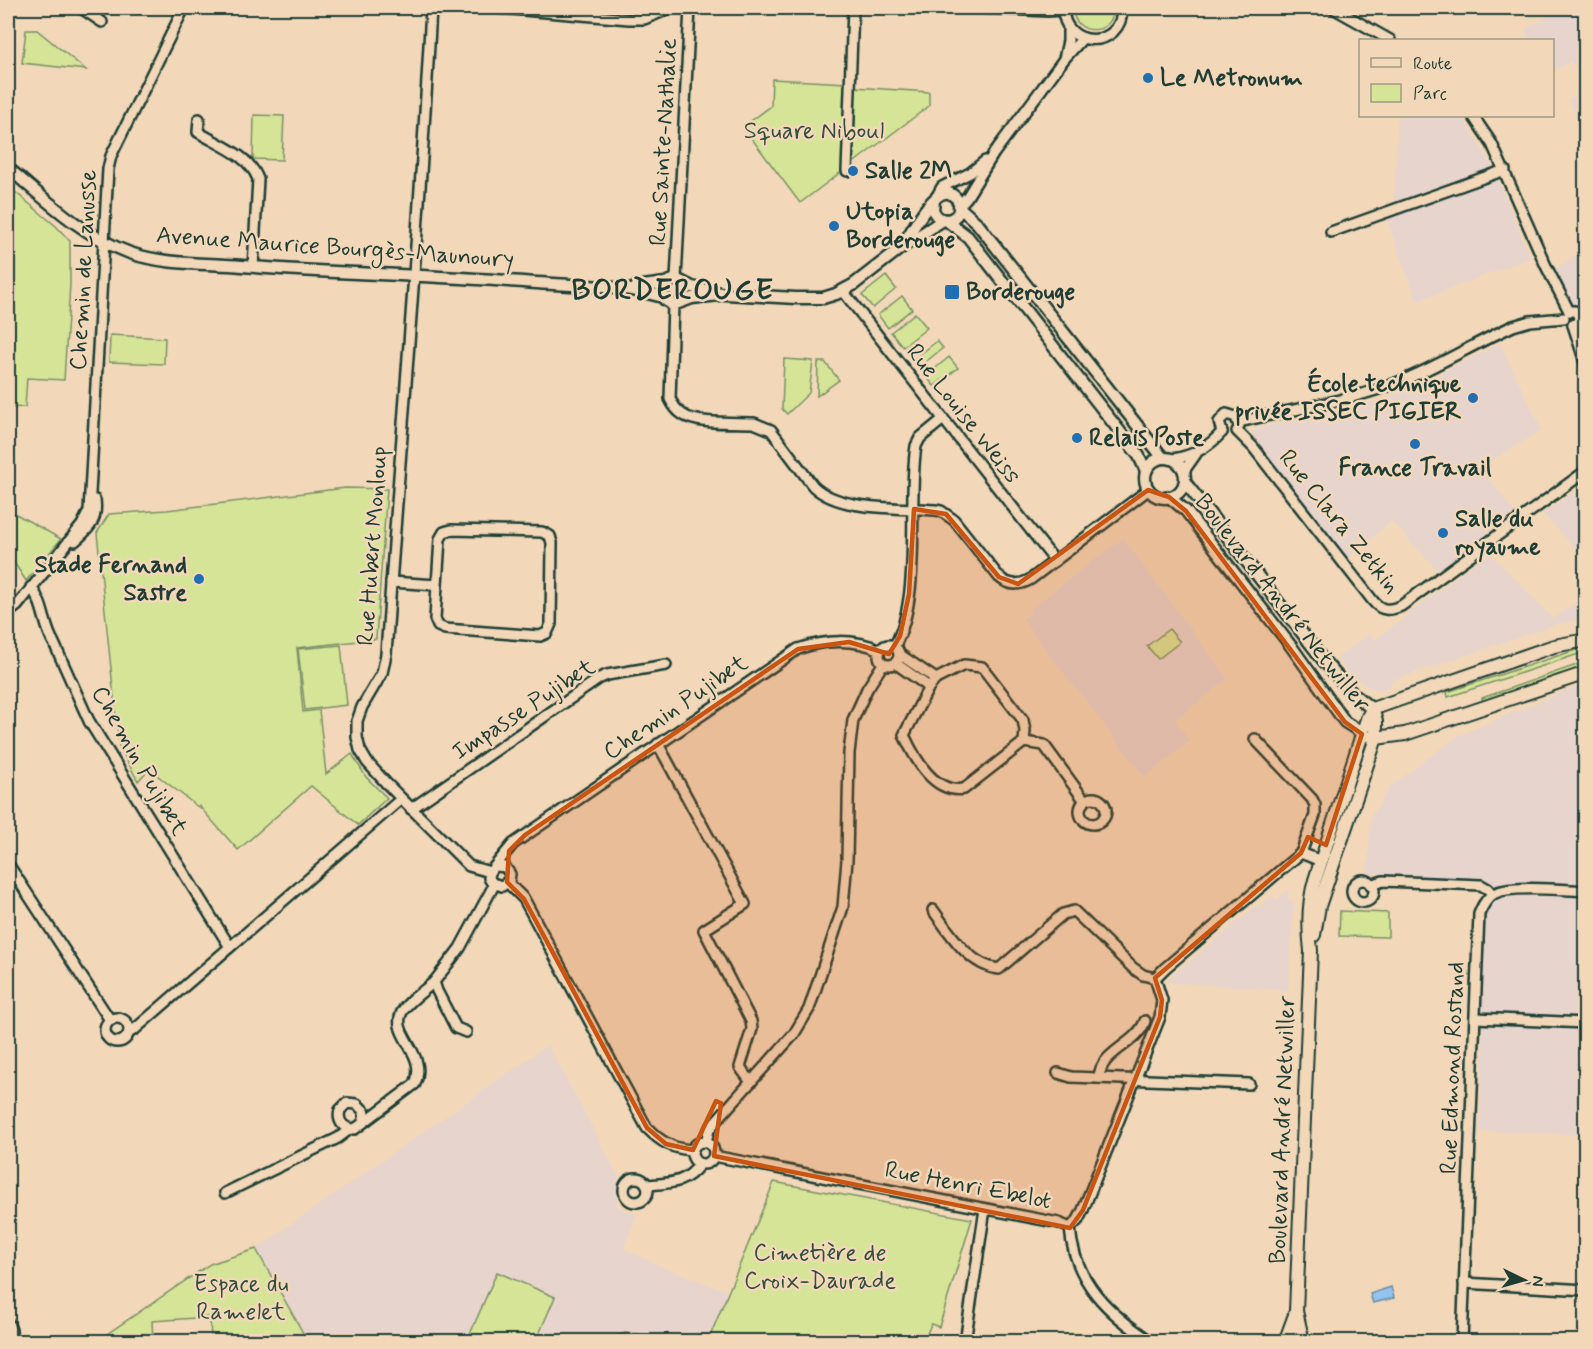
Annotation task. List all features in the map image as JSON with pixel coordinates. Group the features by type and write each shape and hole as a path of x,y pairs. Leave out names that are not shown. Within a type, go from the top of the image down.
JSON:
{"main road":[{"path":"1372,709 1554,646 1586,640"},
{"path":"1376,738 1405,734 1586,673"},
{"name":"Boulevard André Netwiller","path":"1311,951 1308,924 1310,901 1321,861 1317,841 1372,709"},
{"name":"Boulevard André Netwiller","path":"1303,1341 1296,1311 1311,951 1319,906 1376,738 1376,721 1372,709"},
{"name":"Boulevard André Netwiller","path":"1285,1341 1296,1311"}],"street":[{"path":"81,8 102,22"},
{"name":"Chemin de Lanusse","path":"8,613 17,606 62,552 87,530 94,519 96,506 92,480 108,169 111,156 184,8"},
{"name":"Rue Hubert Monloup","path":"402,799 367,762 360,750 357,721 362,707 382,674 386,654 415,275 431,8"},
{"path":"497,8 644,19 671,8"},
{"path":"617,8 620,18"},
{"path":"620,18 624,8"},
{"name":"Rue Sainte-Nathalie","path":"675,282 690,8"},
{"path":"847,171 853,8"},
{"path":"981,8 1048,11 1063,9 1068,27 1068,42 1064,59"},
{"path":"1068,27 1083,38 1097,40 1113,32 1120,21 1122,8"},
{"path":"1334,8 1388,39"},
{"path":"1064,59 1083,38"},
{"name":"Avenue Maurice Bourgès-Maunoury","path":"959,207 994,153 1064,59"},
{"path":"1474,117 1492,144 1505,170 1567,314 1567,323 1573,325"},
{"path":"199,118 198,132 244,159 255,171 258,179 254,267"},
{"name":"Avenue Maurice Bourgès-Maunoury","path":"902,247 942,187 970,173 994,153"},
{"name":"Avenue Maurice Bourgès-Maunoury","path":"8,168 70,220 106,241 141,256 254,267 616,289 663,297"},
{"path":"1331,232 1505,170"},
{"path":"1184,477 1182,466 1168,458 977,223 959,207 953,195 946,193 936,198 932,205 935,214 968,237 1139,456 1146,471 1145,481 1149,490 1158,497 1169,498 1180,491 1184,477 1197,452"},
{"path":"944,220 955,216 959,207"},
{"name":"Avenue Maurice Bourgès-Maunoury","path":"616,289 675,282 725,294 818,299 843,291 902,247 944,220"},
{"path":"675,282 688,292 682,303 673,305 667,303 662,290 675,282"},
{"name":"Rue Louise Weiss","path":"843,291 942,420 1055,561"},
{"name":"Avenue Maurice Bourgès-Maunoury","path":"685,300 725,294"},
{"path":"673,305 670,399 684,416 694,420 763,425 771,430 813,486 832,500 847,504 941,511 954,520 999,577 1008,584 1024,583 1149,490"},
{"path":"1238,426 1233,415 1223,416 1219,426 1222,432 1230,435 1238,426 1376,390 1411,377 1513,326 1530,321 1575,311 1582,315 1573,325"},
{"path":"1573,325 1586,365"},
{"path":"929,687 896,655 885,646 880,650 879,659 888,666 896,655 909,594 916,446 920,438 942,420"},
{"name":"Rue Clara Zetkin","path":"1238,426 1373,601 1379,608 1387,610 1401,606 1586,471"},
{"path":"1146,471 1154,461 1190,456 1222,432"},
{"name":"Boulevard André Netwiller","path":"1184,477 1323,660 1352,693 1372,709"},
{"name":"Boulevard André Netwiller","path":"1169,498 1182,507 1291,646 1345,722 1362,734 1376,738"},
{"path":"451,530 542,532 550,536 552,543 550,624 547,633 540,636 445,629 438,626 435,619 437,585 440,539 444,532 451,530"},
{"path":"391,582 437,585"},
{"name":"Chemin Pujibet","path":"32,587 42,604 47,632 89,721 230,947"},
{"name":"Chemin Pujibet","path":"493,869 513,844 525,835 798,649 816,643 849,642 869,645 880,650"},
{"path":"896,655 936,679"},
{"path":"706,1142 709,1130 715,1122 794,1035 809,1009 843,907 847,860 849,753 853,720 867,689 883,664"},
{"name":"Impasse Pujibet","path":"411,808 600,678 666,665"},
{"path":"964,665 982,667 1023,720 1025,731 1023,742 964,789 952,791 937,784 912,752 904,735 929,687 936,679 964,665"},
{"path":"1155,978 1317,841 1315,805 1312,799 1254,739"},
{"path":"1023,742 1044,745 1085,801"},
{"path":"658,744 745,904 704,930 751,1021 752,1029 740,1067 752,1082"},
{"path":"110,1020 105,1030 110,1040 122,1041 129,1032 402,799 469,866 493,869 503,866 509,872"},
{"path":"493,869 489,878 494,885 502,886 510,878 509,851"},
{"path":"1301,854 1321,861"},
{"path":"8,864 110,1020"},
{"path":"1371,885 1383,881 1474,884 1488,888 1492,894 1511,889 1586,891"},
{"path":"507,882 524,899 647,1128 666,1144 693,1150"},
{"path":"225,1193 338,1138 350,1129 359,1127 364,1120 415,1084 419,1066 399,1025 400,1016 404,1009 434,982 460,948 494,885"},
{"name":"Rue Edmond Rostand","path":"1462,1341 1479,914 1484,902 1492,894"},
{"path":"933,910 971,956 987,967 999,969 1063,914 1074,911 1133,968 1143,975 1155,978"},
{"path":"1070,1228 1078,1220 1083,1210 1163,1007 1155,978"},
{"path":"434,982 456,1028 466,1032"},
{"path":"1474,1018 1586,1023"},
{"path":"110,1020 122,1019 128,1024 129,1032"},
{"path":"1099,1078 1099,1072 1105,1060 1142,1031 1145,1021"},
{"path":"1058,1073 1071,1077 1249,1084"},
{"path":"350,1129 342,1124 339,1115 340,1110 347,1103 361,1107 365,1116 364,1120"},
{"path":"706,1142 714,1149 714,1156 707,1164 700,1164 693,1158 693,1150 698,1143 706,1142"},
{"name":"Rue Henri Ebelot","path":"714,1156 1051,1221 1070,1228 1071,1245 1081,1272 1099,1300 1131,1328 1152,1341"},
{"path":"647,1185 668,1184 686,1178 700,1164"},
{"path":"965,1341 985,1209"},
{"path":"1464,1283 1586,1290"},
{"path":"8,1323 12,1341"}],"highlighted area":[{"path":"1148,490 1169,497 1186,511 1345,722 1362,734 1326,845 1308,837 1301,853 1155,978 1162,1000 1160,1017 1083,1210 1070,1228 714,1156 721,1103 716,1101 693,1150 666,1144 647,1128 524,899 507,882 509,851 525,835 798,649 849,642 889,654 900,636 909,594 914,509 946,514 999,577 1018,584"}],"shaded area":[{"path":"1565,8 1585,8 1585,83 1571,61 1554,70 1554,39 1530,39 1524,29"},
{"path":"1585,88 1585,127 1568,100"},
{"path":"1398,117 1463,117 1493,167 1530,258 1417,301 1382,206 1394,202"},
{"path":"1585,248 1585,342 1570,298 1556,269"},
{"path":"1500,344 1542,430 1480,467 1515,513 1438,570 1391,521 1349,558 1253,435 1255,429 1369,403 1400,393"},
{"path":"1573,492 1585,508 1585,558 1543,514"},
{"path":"1123,538 1228,679 1175,720 1190,741 1145,778 1022,619 1030,614 1028,610"},
{"path":"1489,552 1553,619 1585,596 1585,619 1557,624 1390,681 1391,685 1380,690 1366,686 1351,676 1336,659 1369,634 1375,640"},
{"path":"1585,684 1585,1135 1479,1131 1483,1050 1481,994 1485,880 1367,873 1371,817 1391,786 1458,736"},
{"path":"1288,890 1288,900 1294,901 1288,990 1165,982 1256,906 1258,908 1272,896 1276,900"},
{"path":"548,1045 618,1176 617,1207 637,1214 623,1249 662,1267 729,1292 708,1341 308,1341 256,1249"}],"green space":[{"path":"1073,8 1113,8 1112,18 1101,28 1093,30 1079,24"},
{"path":"26,30 37,30 86,70 22,63"},
{"name":"Square Niboul","path":"772,79 847,83 854,87 929,92 929,106 800,203 743,127 771,106"},
{"path":"254,115 284,116 282,160 253,159"},
{"path":"8,186 56,226 70,241 70,284 64,380 27,378 25,407 8,408"},
{"path":"886,276 896,289 873,308 862,295"},
{"path":"902,296 912,309 888,328 878,315"},
{"path":"915,313 927,328 903,347 891,332"},
{"path":"110,335 165,338 164,364 109,362"},
{"path":"937,341 943,348 919,367 913,360"},
{"path":"949,357 958,368 934,386 926,376"},
{"path":"784,359 813,361 809,393 787,414 782,409"},
{"path":"818,362 825,362 839,380 817,396"},
{"path":"345,488 387,489 376,639 297,648 303,712 319,710 326,774 352,754 366,777 387,798 358,825 311,786 238,850 199,806 149,769 138,781 119,746 97,533 109,514 167,510"},
{"path":"8,492 14,513 61,539 26,581 8,553"},
{"path":"1169,629 1180,642 1158,659 1147,646"},
{"path":"341,645 347,705 305,710 298,649"},
{"path":"1585,647 1585,652 1448,697 1447,692"},
{"path":"1585,662 1585,668 1483,702 1482,698"},
{"path":"1340,911 1388,913 1388,937 1339,936"},
{"name":"Cimetière de Croix-Daurade","path":"774,1182 972,1219 939,1327 931,1324 924,1341 708,1341"},
{"name":"Espace du Ramelet","path":"256,1249 307,1340 211,1341 210,1317 152,1321 153,1341 112,1341 107,1334 210,1264"},
{"path":"497,1272 555,1297 536,1341 467,1341"},
{"path":"625,1333 647,1334 660,1341 608,1341"}],"water":[{"path":"1391,1287 1394,1298 1373,1303 1370,1294"}],"place":[{"name":"Le Metronum","path":"1148,78"},
{"name":"Salle 2M","path":"853,171"},
{"name":"Utopia Borderouge","path":"834,226"},
{"name":"Borderouge","path":"952,292"},
{"name":"École technique privée ISSEC PIGIER","path":"1473,398"},
{"name":"Relais Poste","path":"1077,438"},
{"name":"France Travail","path":"1415,444"},
{"name":"Salle du royaume","path":"1443,533"},
{"name":"Stade Fernand Sastre","path":"199,579"}],"district":[{"name":"BORDEROUGE","path":"673,290"}]}
